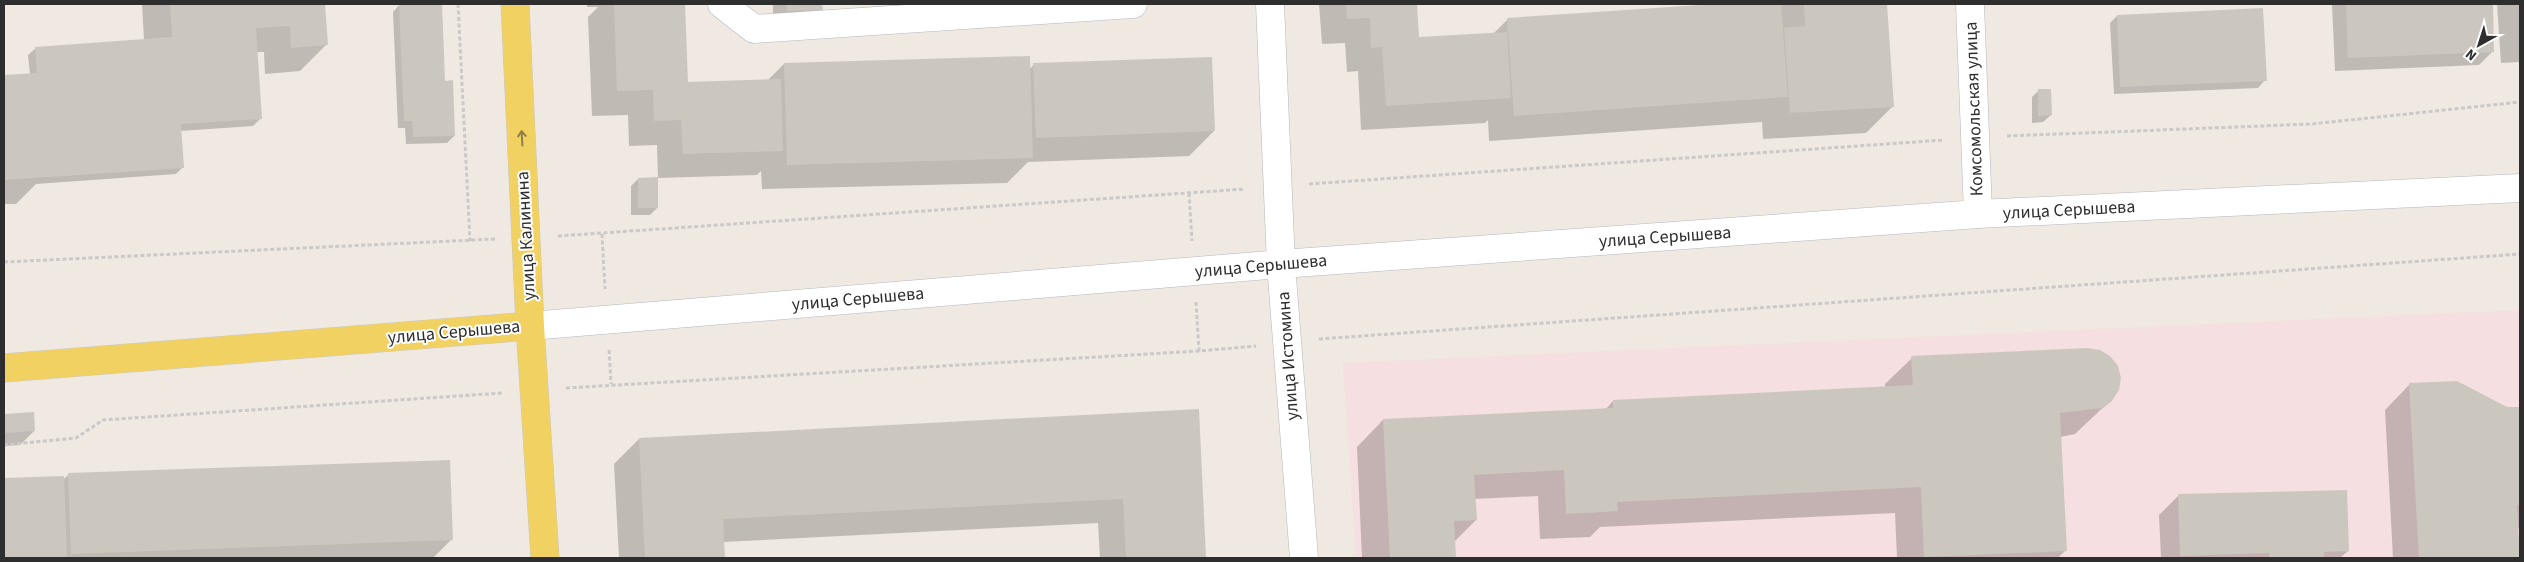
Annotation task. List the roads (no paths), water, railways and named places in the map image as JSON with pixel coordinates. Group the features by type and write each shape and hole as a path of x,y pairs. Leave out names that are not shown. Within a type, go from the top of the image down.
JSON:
{"main road":[{"name":"улица Калинина","path":"515,4 530,326 545,558"},
{"name":"улица Серышева","path":"4,368 530,326"}],"street":[{"path":"722,4 754,29 980,9 1133,4"},
{"name":"улица Истомина","path":"1270,4 1281,264 1304,558"},
{"name":"Комсомольская улица","path":"1970,4 1978,214"},
{"name":"улица Серышева","path":"530,326 1281,264 1978,214 2520,188"}]}
